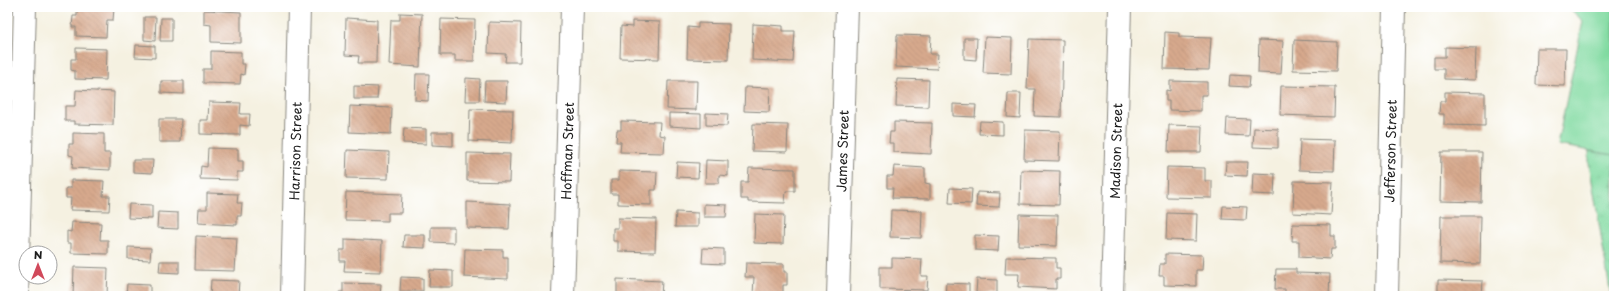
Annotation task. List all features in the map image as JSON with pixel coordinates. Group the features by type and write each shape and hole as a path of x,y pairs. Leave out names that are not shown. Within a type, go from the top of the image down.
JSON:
{"street":[{"path":"17,296 25,7"},
{"name":"Harrison Street","path":"292,296 299,7"},
{"name":"Hoffman Street","path":"564,296 572,7"},
{"name":"James Street","path":"838,296 847,7"},
{"name":"Madison Street","path":"1112,296 1120,7"},
{"name":"Jefferson Street","path":"1387,296 1394,7"}],"green space":[{"path":"1568,7 1614,7 1614,155 1557,145 1583,21"},
{"path":"1589,151 1614,155 1614,296 1611,296 1589,163"}],"building":[{"path":"77,7 114,8 113,20 107,20 106,37 76,36 76,27 72,27 73,16 77,16"},
{"path":"204,10 241,12 241,43 211,42 211,25 204,24"},
{"path":"400,13 422,14 420,67 389,65 391,20 400,20"},
{"path":"144,17 156,17 155,41 144,40"},
{"path":"161,18 172,18 172,41 160,41"},
{"path":"346,18 377,20 376,63 358,63 359,56 345,55"},
{"path":"441,19 475,20 474,61 455,61 455,55 440,55"},
{"path":"632,21 660,22 659,59 620,58 621,26 632,27"},
{"path":"489,22 521,23 520,62 505,62 506,54 488,53"},
{"path":"698,23 729,24 728,60 687,59 688,27 698,28"},
{"path":"753,24 783,26 783,31 795,31 793,62 752,60"},
{"path":"1165,32 1179,33 1179,37 1211,38 1209,70 1164,69"},
{"path":"897,35 931,36 930,54 938,54 937,69 896,67"},
{"path":"985,37 1012,38 1011,74 983,73"},
{"path":"964,38 977,38 976,60 964,59"},
{"path":"1029,39 1063,40 1061,117 1034,116 1035,89 1027,89"},
{"path":"1259,40 1283,41 1281,74 1258,73"},
{"path":"1294,40 1337,42 1336,71 1293,70"},
{"path":"136,45 155,46 155,58 135,57"},
{"path":"1445,47 1476,48 1475,80 1444,79 1444,69 1434,69 1434,57 1445,57"},
{"path":"76,48 107,49 106,80 75,79 75,71 71,70 71,59 76,59"},
{"path":"1537,49 1566,49 1565,86 1536,85"},
{"path":"211,51 241,52 241,64 245,64 244,75 241,74 240,84 203,83 203,69 211,69"},
{"path":"416,74 429,74 428,101 415,100"},
{"path":"1230,75 1250,76 1249,87 1229,86"},
{"path":"466,78 480,79 479,101 465,101"},
{"path":"897,79 929,80 928,107 896,106"},
{"path":"161,81 184,81 184,94 161,93"},
{"path":"485,81 507,81 506,102 484,101"},
{"path":"668,81 697,81 696,110 667,109"},
{"path":"1170,81 1207,82 1207,95 1201,95 1201,111 1169,110 1169,101 1166,101 1166,90 1170,91"},
{"path":"354,86 378,87 377,99 354,99"},
{"path":"1281,86 1335,87 1334,117 1280,115"},
{"path":"745,87 770,88 769,112 744,111"},
{"path":"76,90 114,92 113,125 74,124 74,121 65,121 65,106 75,106"},
{"path":"1445,92 1485,93 1485,126 1444,125 1444,114 1439,114 1440,101 1445,101"},
{"path":"1008,93 1021,93 1020,118 1007,117"},
{"path":"209,102 241,103 240,114 250,114 249,126 240,125 240,135 200,134 200,120 208,120"},
{"path":"953,104 976,105 975,117 953,116"},
{"path":"350,106 392,108 391,134 349,132"},
{"path":"470,109 513,110 512,143 469,141"},
{"path":"669,113 701,114 701,128 669,126"},
{"path":"706,113 728,114 727,126 706,125"},
{"path":"1227,118 1250,119 1249,136 1226,135"},
{"path":"159,119 181,119 180,142 159,142"},
{"path":"621,121 660,122 659,135 665,136 664,153 620,152 621,142 616,142 617,130 621,130"},
{"path":"980,121 1003,122 1003,135 979,134"},
{"path":"894,122 932,123 931,154 893,152 893,143 889,143 890,132 894,132"},
{"path":"753,124 788,125 787,152 752,151"},
{"path":"1169,125 1202,126 1201,152 1168,152"},
{"path":"404,128 426,129 426,144 403,143"},
{"path":"1254,128 1278,129 1278,148 1253,147"},
{"path":"1025,130 1060,131 1059,161 1024,160"},
{"path":"432,132 453,132 453,146 432,145"},
{"path":"73,133 104,134 104,153 110,153 110,170 72,168 73,156 69,155 69,144 73,144"},
{"path":"1300,139 1335,140 1334,171 1299,170"},
{"path":"208,148 238,149 238,161 243,161 243,172 237,172 237,180 200,179 201,166 207,167"},
{"path":"347,150 389,152 388,179 346,178"},
{"path":"1441,152 1482,152 1481,202 1440,201"},
{"path":"467,153 510,154 509,182 467,181"},
{"path":"133,160 153,160 152,173 133,172"},
{"path":"706,160 728,161 728,176 719,175 719,183 705,183"},
{"path":"677,162 699,163 698,178 676,177"},
{"path":"1226,162 1248,162 1247,176 1225,175"},
{"path":"894,166 925,168 925,183 930,184 930,199 892,198 893,188 887,188 887,176 893,176"},
{"path":"1167,167 1205,168 1205,181 1212,181 1212,198 1166,197"},
{"path":"749,168 795,169 795,191 786,191 785,203 748,202 748,199 741,199 741,182 748,182"},
{"path":"1021,170 1060,171 1059,205 1020,204"},
{"path":"619,171 657,172 656,190 651,190 651,205 618,204 618,194 611,194 611,180 619,180"},
{"path":"1253,173 1275,174 1274,195 1252,194"},
{"path":"71,180 104,181 103,196 110,196 109,211 70,210 71,198 66,198 66,188 71,188"},
{"path":"1294,181 1333,182 1331,215 1293,213"},
{"path":"950,188 972,189 971,204 949,203"},
{"path":"346,192 402,194 401,213 388,213 388,221 345,220"},
{"path":"977,192 1000,193 999,207 976,206"},
{"path":"207,193 238,194 237,203 242,203 241,216 237,216 237,225 198,223 199,209 207,209"},
{"path":"467,202 510,204 509,229 467,228"},
{"path":"129,204 152,205 152,219 128,218"},
{"path":"704,204 727,205 726,217 704,217"},
{"path":"1223,206 1247,207 1246,220 1222,219"},
{"path":"891,210 922,211 921,238 890,237"},
{"path":"158,212 178,213 178,229 157,228"},
{"path":"676,212 698,213 698,227 675,227"},
{"path":"1167,213 1197,214 1196,241 1166,240"},
{"path":"755,214 784,215 783,244 754,243"},
{"path":"1019,214 1058,215 1057,246 1018,245"},
{"path":"1441,216 1481,216 1480,264 1440,263"},
{"path":"618,218 656,219 655,252 618,251 618,241 613,241 613,228 618,228"},
{"path":"72,222 101,223 100,240 108,240 108,254 71,253 71,243 67,243 67,231 71,232"},
{"path":"1293,224 1331,225 1331,236 1335,236 1335,249 1331,249 1330,259 1299,257 1299,241 1292,241"},
{"path":"431,227 454,227 454,243 431,242"},
{"path":"404,235 425,235 425,248 403,247"},
{"path":"975,235 999,236 998,251 975,250"},
{"path":"196,236 237,238 235,271 195,270"},
{"path":"345,239 382,241 381,272 344,271 345,261 340,261 340,250 345,250"},
{"path":"128,247 151,248 150,260 128,259"},
{"path":"703,248 724,249 724,264 702,263"},
{"path":"465,249 503,250 503,257 508,257 508,279 464,277"},
{"path":"1165,254 1203,255 1202,270 1196,270 1196,286 1164,285 1164,276 1159,276 1160,264 1165,264"},
{"path":"1006,257 1056,258 1056,268 1060,268 1060,279 1056,279 1056,289 1018,287 1019,274 1005,274"},
{"path":"892,258 922,259 921,276 928,276 927,290 880,289 880,267 892,267"},
{"path":"160,261 179,261 179,273 159,272"},
{"path":"746,263 784,264 784,272 787,272 787,285 783,285 783,296 753,295 754,277 745,277"},
{"path":"74,267 108,268 107,296 73,296"},
{"path":"1276,269 1296,269 1296,273 1330,274 1329,296 1285,296 1285,289 1275,289"},
{"path":"430,270 453,271 453,287 429,287"},
{"path":"401,277 423,278 423,291 400,291"},
{"path":"617,279 662,281 661,296 617,296"},
{"path":"977,279 997,280 997,294 976,293"},
{"path":"211,280 239,281 238,296 210,296"},
{"path":"1438,280 1483,281 1482,296 1438,296"},
{"path":"343,283 381,284 380,296 339,296 339,292 343,292"},
{"path":"946,283 969,284 969,296 945,296"},
{"path":"127,284 150,285 150,296 126,296"}]}
